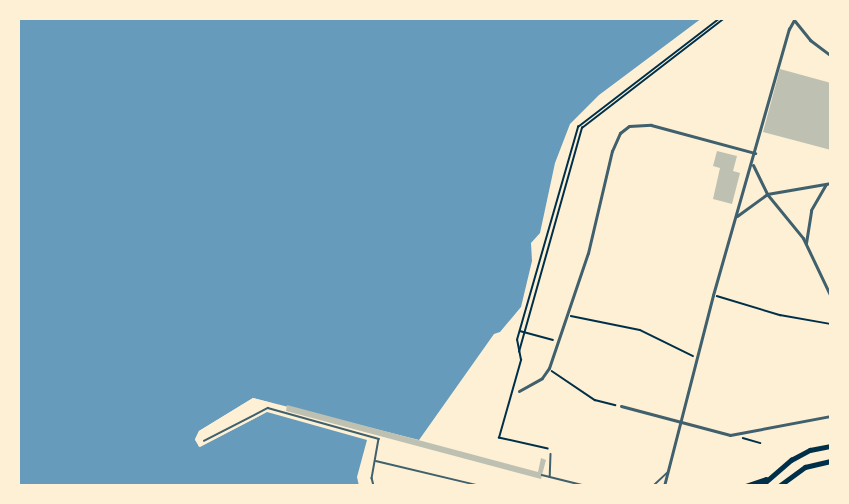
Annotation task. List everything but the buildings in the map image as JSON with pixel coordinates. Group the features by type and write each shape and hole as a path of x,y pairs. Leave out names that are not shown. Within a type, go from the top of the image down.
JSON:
{"main road":[{"path":"761,486 801,454 831,446"},
{"path":"779,486 806,467 831,461"},
{"path":"746,486 769,478"}],"street":[{"path":"664,486 713,294 794,20 810,40 831,56"},
{"path":"519,391 542,378 549,368 597,218 612,151 624,130 635,124 651,125 755,153"},
{"path":"752,163 767,194 806,243 831,297"},
{"path":"736,217 767,194 789,187 831,183"},
{"path":"806,243 811,210 826,184"},
{"path":"621,406 730,435 831,416"}],"lane":[{"path":"204,441 268,408 379,439 374,486"},
{"path":"550,477 554,460 551,454"},
{"path":"375,461 481,486"},
{"path":"653,486 667,472"},
{"path":"542,475 586,486"}],"path":[{"path":"519,353 519,331 578,127 720,18"},
{"path":"548,449 499,438 519,353 582,129 725,18"},
{"path":"713,294 780,315 831,324"},
{"path":"567,315 640,330 697,357"},
{"path":"519,331 558,341"},
{"path":"549,368 595,400 621,406"},
{"path":"730,435 760,442"}],"water":[{"path":"18,18 702,18 599,95 570,124 555,163 540,233 531,243 532,261 521,307 500,332 494,334 419,440 253,398 199,431 195,440 200,447 267,412 367,440 357,477 359,486 18,486"}],"pier":[{"path":"253,398 272,403 254,401 202,433 200,443 267,412 199,447 195,439 199,431"}]}
